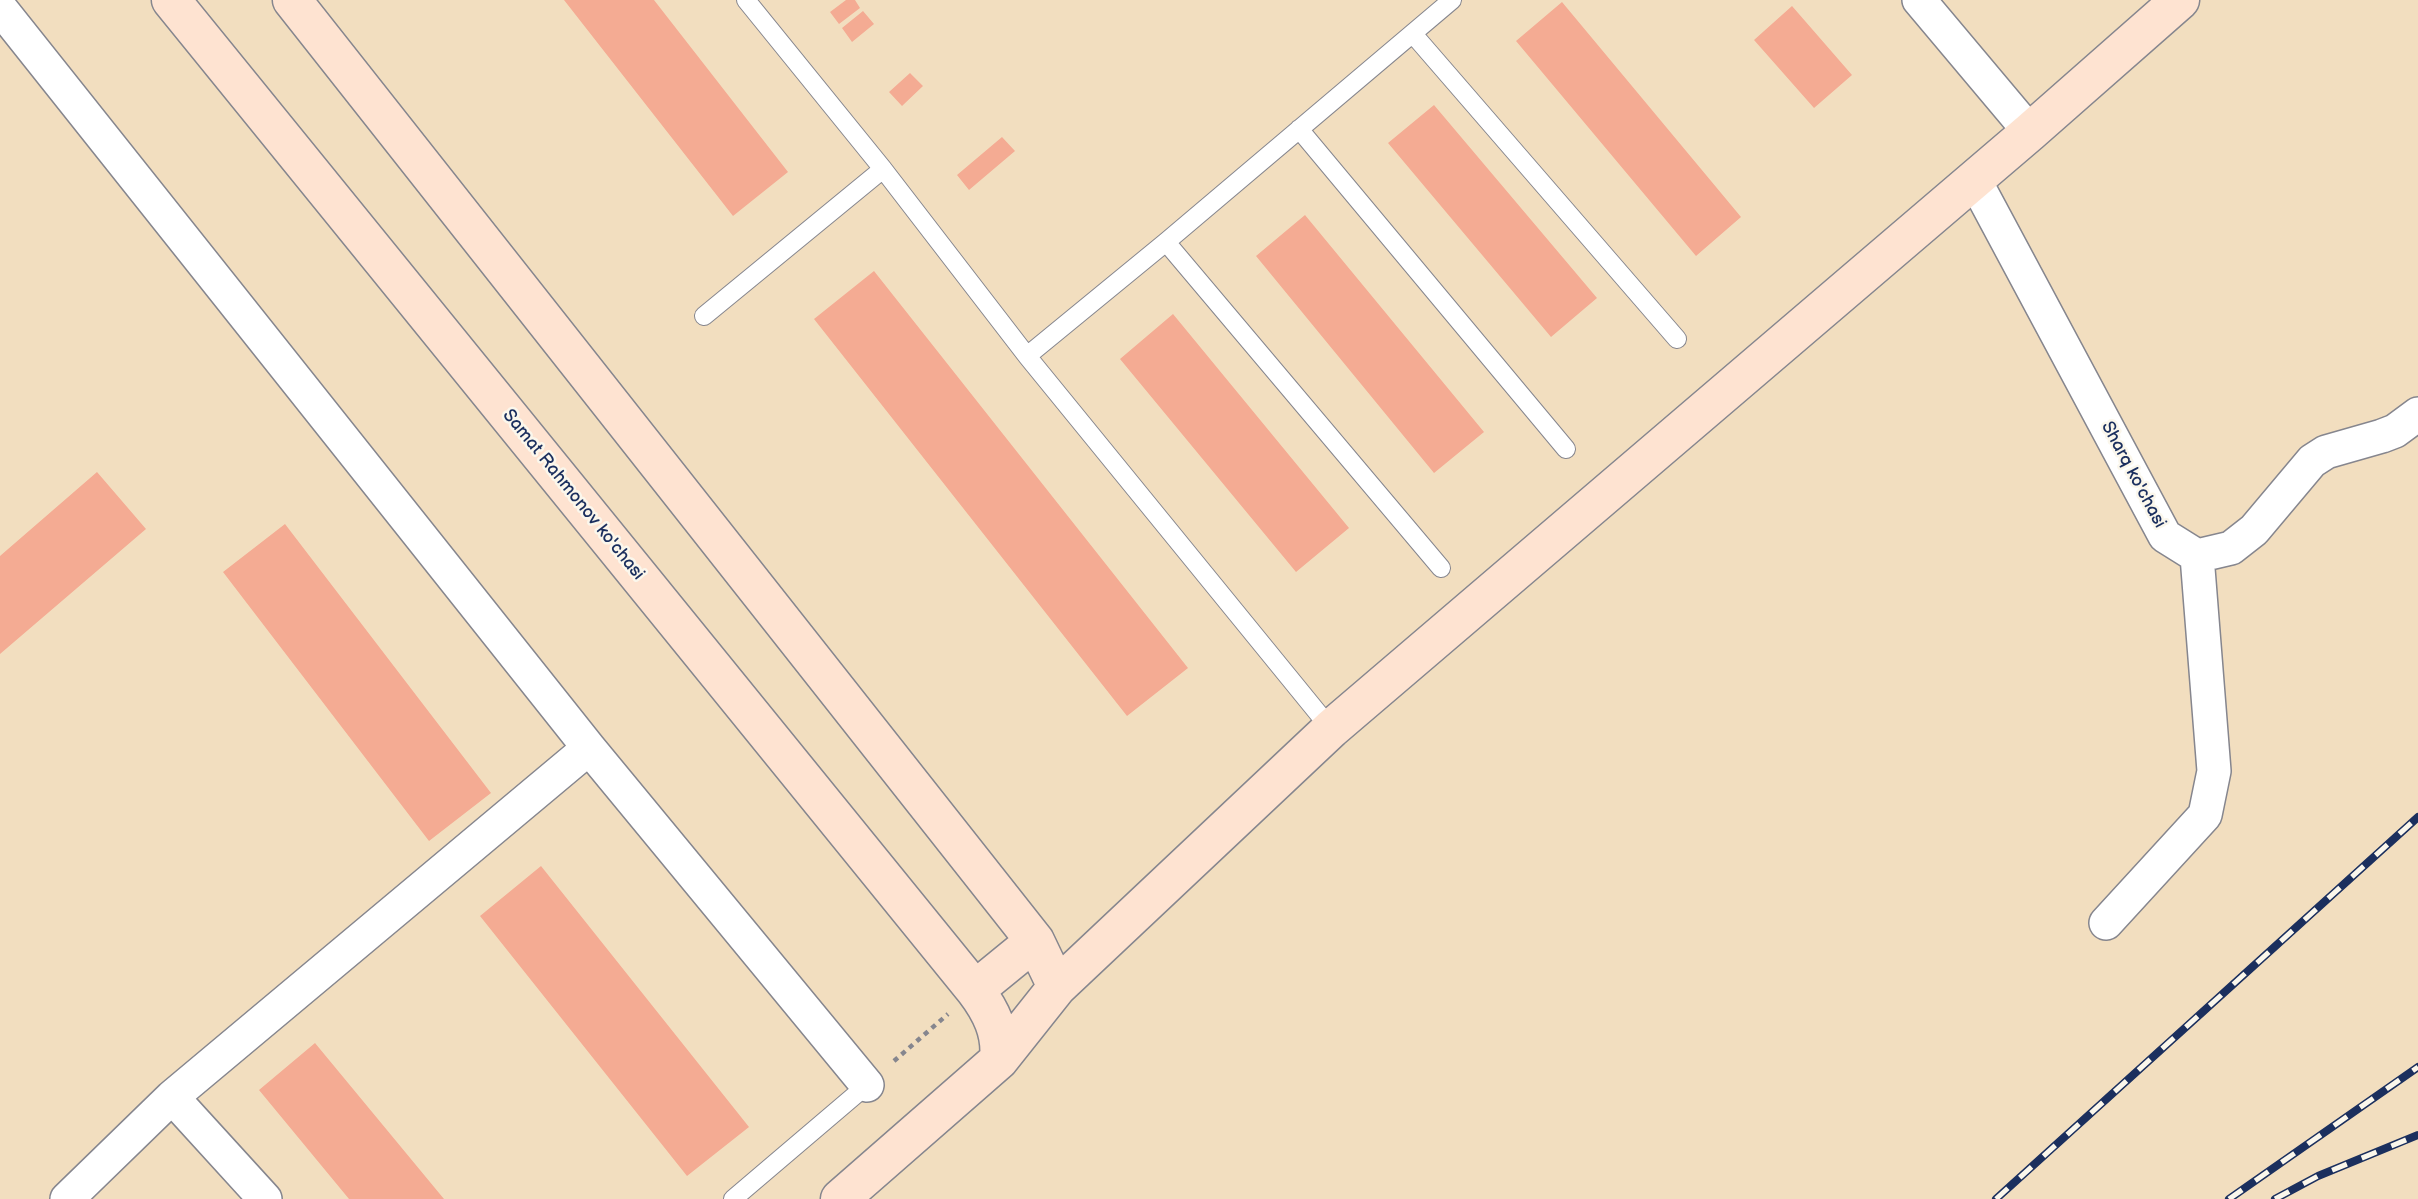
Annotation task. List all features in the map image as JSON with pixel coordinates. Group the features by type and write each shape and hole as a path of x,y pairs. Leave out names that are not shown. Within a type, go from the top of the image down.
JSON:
{"main road":[{"name":"Samat Rahmonov ko'chasi","path":"171,0 975,990 994,1021 999,1036 999,1060"},
{"path":"292,0 1035,941 1057,987"},
{"path":"840,1199 999,1060 1057,987 1331,729 2030,132 2180,0"},
{"path":"975,990 1035,941"}],"street":[{"path":"1919,0 2030,132"},
{"path":"4,6 589,748 867,1085"},
{"name":"Sharq ko'chasi","path":"1974,179 2165,536 2197,556"},
{"path":"2106,923 2205,815 2214,771 2197,556 2231,548 2253,530 2312,461 2326,452 2382,436 2401,427 2418,414"},
{"path":"67,1199 172,1097 589,748"},
{"path":"172,1097 265,1199"}],"lane":[{"path":"746,0 883,169 1027,356 1331,729"},
{"path":"1027,356 1452,0"},
{"path":"1413,34 1676,339"},
{"path":"1298,129 1566,449"},
{"path":"704,316 883,169"},
{"path":"1166,242 1441,568"},
{"path":"733,1199 867,1085"}],"path":[{"path":"867,1085 975,990"}],"building":[{"path":"564,0 654,0 788,172 733,216"},
{"path":"846,0 855,0 860,8 839,24 830,12"},
{"path":"1562,2 1741,217 1696,256 1516,41"},
{"path":"1792,6 1852,75 1814,108 1754,40"},
{"path":"863,11 874,24 852,42 842,28"},
{"path":"910,73 923,86 902,106 889,92"},
{"path":"1434,105 1597,298 1551,337 1388,143"},
{"path":"1002,137 1015,151 969,190 957,175"},
{"path":"1305,215 1484,432 1434,473 1256,256"},
{"path":"874,271 1188,668 1127,716 814,319"},
{"path":"1173,314 1349,528 1296,572 1120,359"},
{"path":"97,472 146,529 0,654 0,556"},
{"path":"285,524 491,793 429,841 223,572"},
{"path":"541,866 749,1127 687,1176 480,916"},
{"path":"315,1043 444,1199 349,1199 259,1090"}],"railway":[{"path":"1996,1199 2418,817"},
{"path":"2229,1199 2418,1067"},
{"path":"2275,1199 2318,1176 2418,1135"}]}
